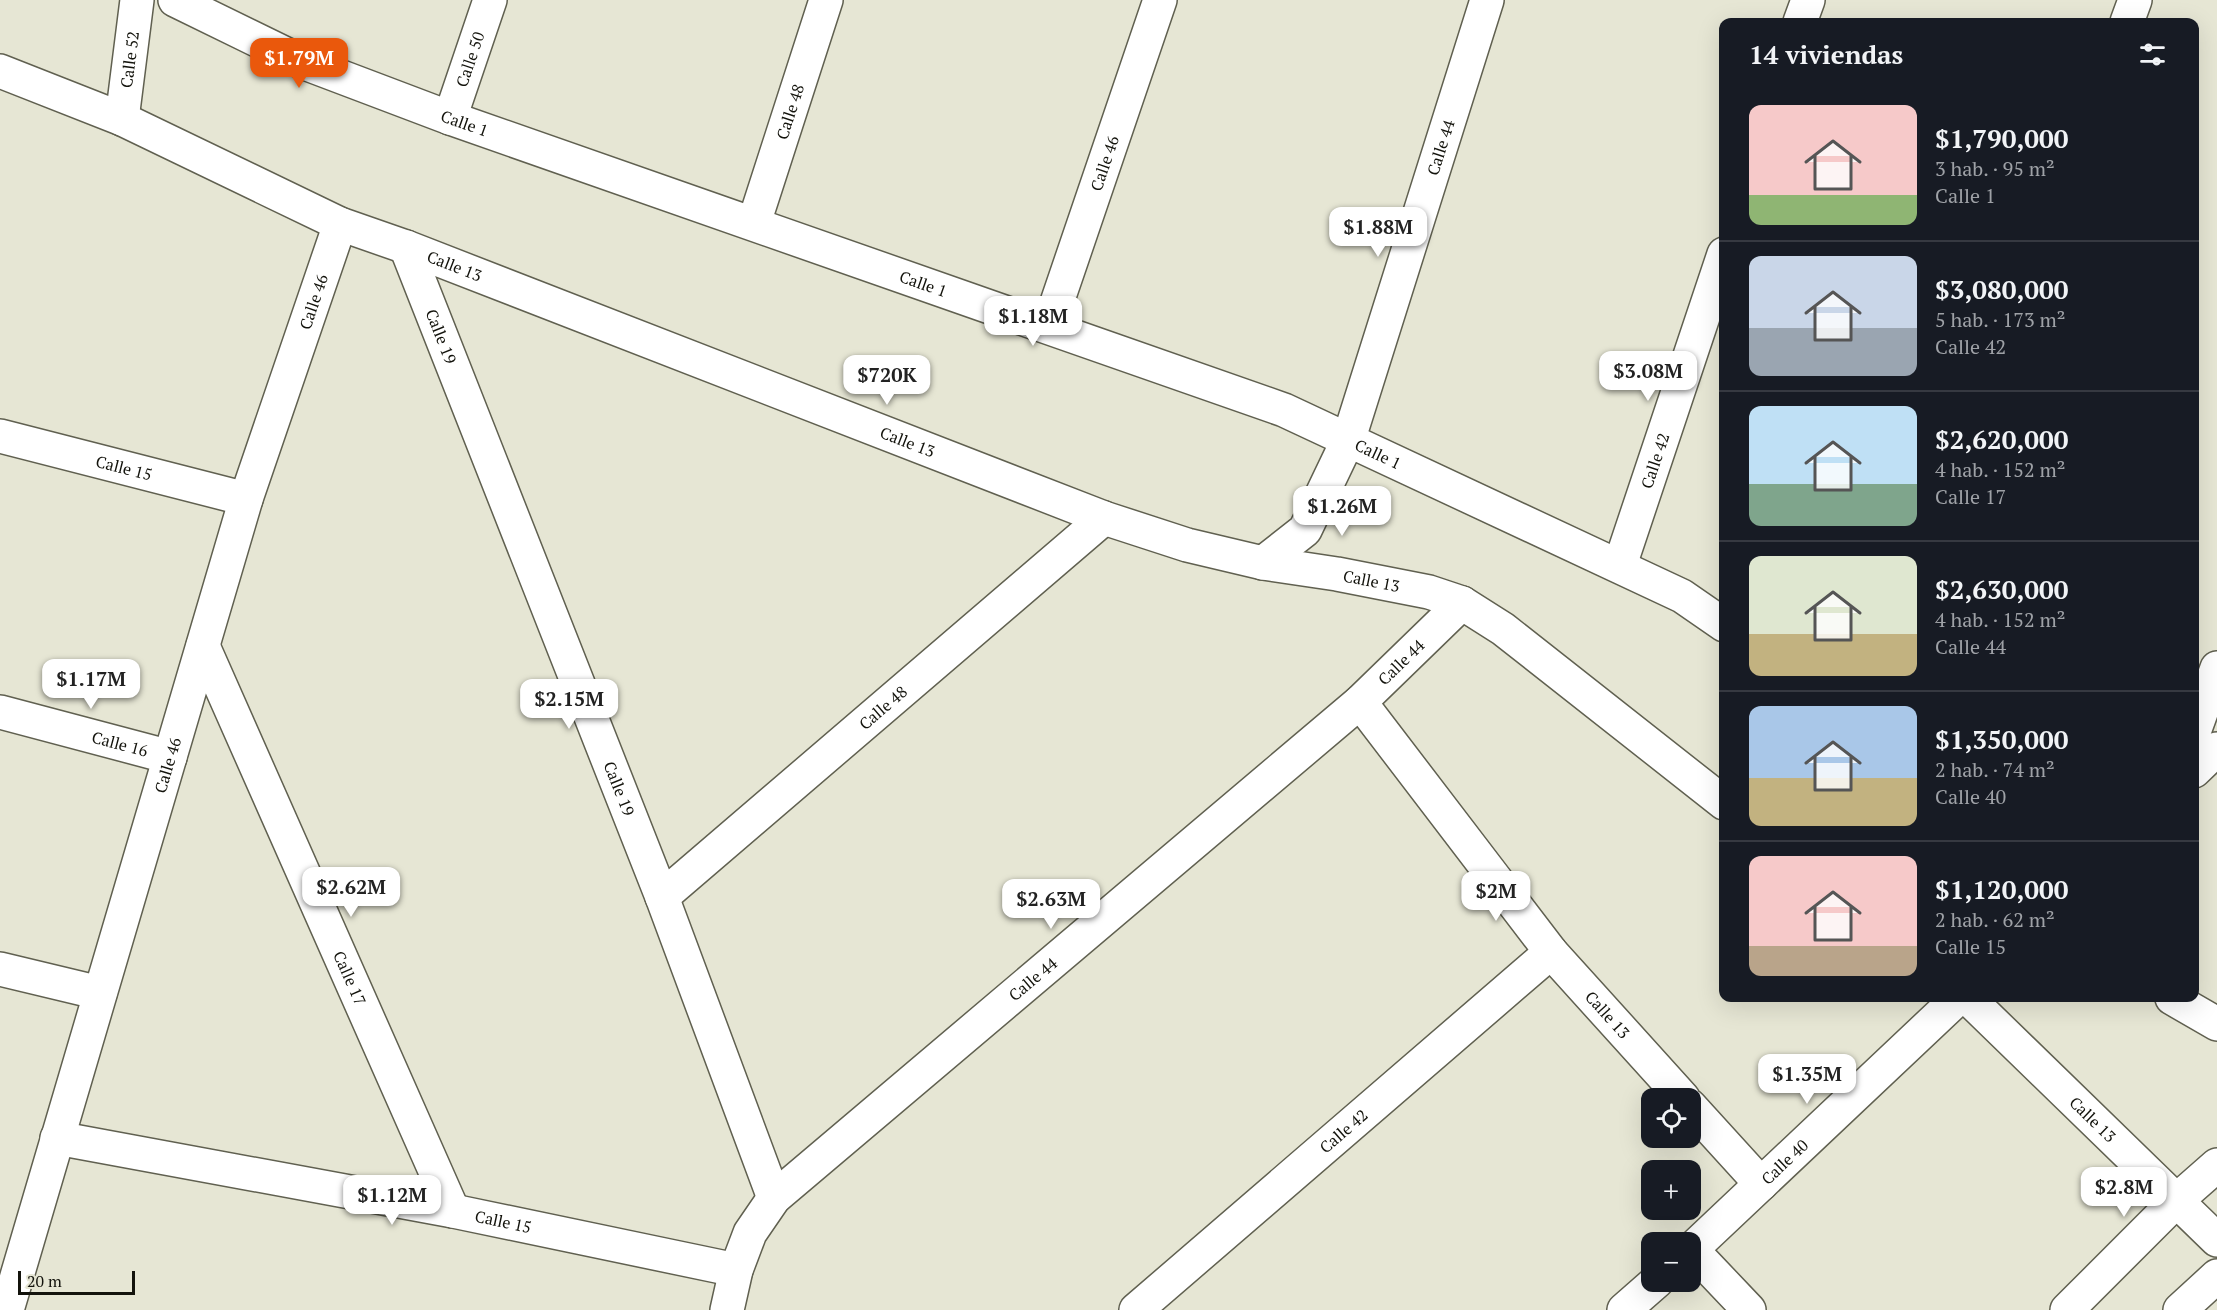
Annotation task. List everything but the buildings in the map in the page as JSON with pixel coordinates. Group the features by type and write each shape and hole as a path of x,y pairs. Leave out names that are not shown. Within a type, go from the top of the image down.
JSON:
{"street":[{"name":"Calle 52","path":"122,119 137,0"},
{"name":"Calle 1","path":"175,0 302,62 450,118 1284,410 1620,565 1682,596 1719,622"},
{"name":"Calle 50","path":"450,118 490,0"},
{"name":"Calle 48","path":"754,223 826,0"},
{"name":"Calle 46","path":"1048,326 1160,0"},
{"name":"Calle 44","path":"1263,563 1305,530 1348,438 1486,0"},
{"path":"1801,18 1808,0"},
{"path":"2128,18 2135,0"},
{"name":"Calle 13","path":"0,71 122,119 340,224 406,247 1104,518 1187,545 1263,563 1337,574 1429,592 1462,603 1503,629 1719,800"},
{"name":"Calle 46","path":"7,1310 14,1238 57,1138 246,499 340,224"},
{"name":"Calle 19","path":"406,247 662,897 774,1198"},
{"name":"Calle 42","path":"1620,565 1719,269"},
{"name":"Calle 15","path":"0,436 246,499"},
{"name":"Calle 48","path":"662,897 1104,518"},
{"path":"1305,530 1337,574"},
{"name":"Calle 44","path":"727,1310 736,1270 750,1233 774,1198 1360,702 1462,603"},
{"name":"Calle 17","path":"203,646 453,1211"},
{"path":"2199,718 2217,668"},
{"name":"Calle 13","path":"1360,702 1551,952 1674,1088"},
{"name":"Calle 16","path":"0,711 170,757"},
{"path":"2199,766 2217,749"},
{"name":"Calle 42","path":"1136,1310 1551,952"},
{"path":"0,969 100,993"},
{"name":"Calle 40","path":"1701,1241 1954,1002"},
{"name":"Calle 13","path":"1972,1002 2217,1240"},
{"path":"2179,1002 2217,1024"},
{"path":"1701,1118 1761,1184"},
{"name":"Calle 15","path":"57,1138 453,1211 736,1270"},
{"path":"2067,1310 2176,1202 2217,1165"},
{"path":"1701,1261 1749,1310"},
{"path":"2180,1310 2217,1276"},
{"path":"1624,1310 1644,1292"}]}
